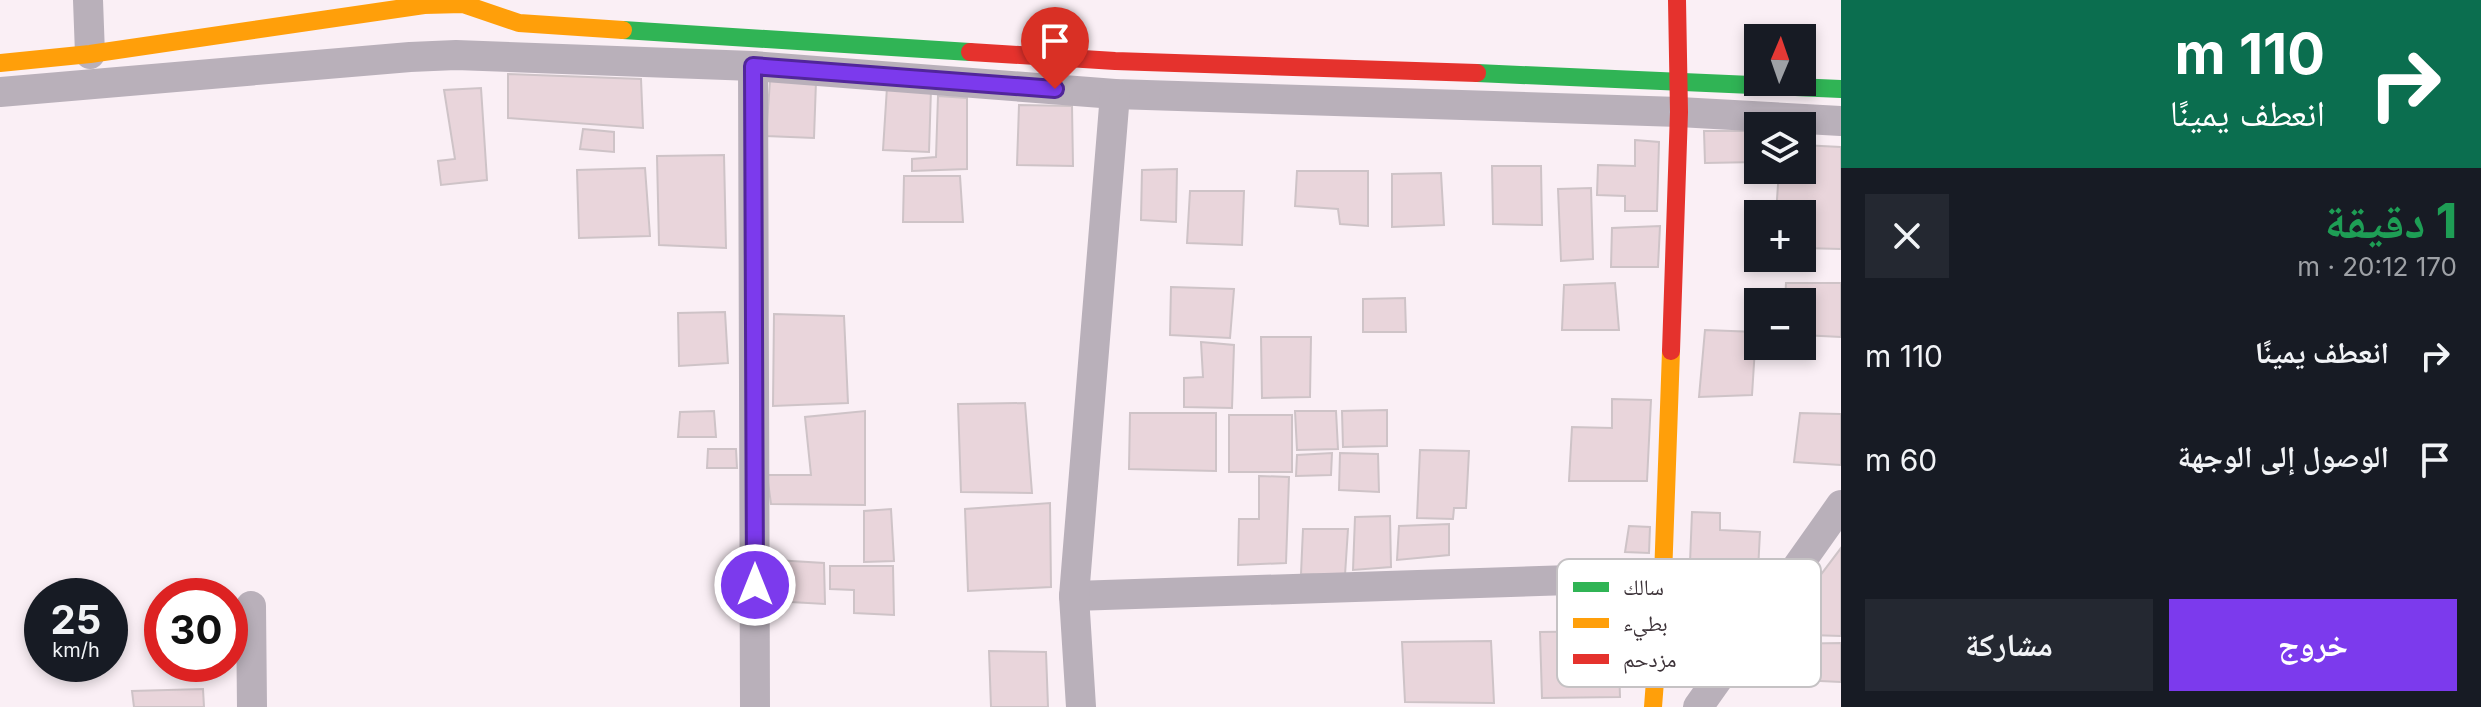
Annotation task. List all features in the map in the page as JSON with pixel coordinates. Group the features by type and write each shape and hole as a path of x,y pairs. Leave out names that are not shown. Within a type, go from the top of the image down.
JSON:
{"street":[{"path":"88,0 90,54"},
{"path":"1664,559 1679,112 1677,0"},
{"path":"410,57 427,2"},
{"path":"0,63 90,54 427,2 465,2 519,23 1115,61 1677,80 1841,89"},
{"path":"456,55 465,2"},
{"path":"0,92 456,55 753,66 1115,94 1679,112 1841,121"},
{"path":"753,66 755,707"},
{"path":"1081,707 1074,596 1115,94"},
{"path":"1803,559 1841,505"},
{"path":"1074,596 1557,580"},
{"path":"251,606 252,707"},
{"path":"1653,707 1655,687"},
{"path":"1698,707 1712,687"}],"building":[{"path":"508,74 641,79 643,128 508,118"},
{"path":"770,81 816,81 814,138 766,136"},
{"path":"887,87 931,89 929,152 883,150"},
{"path":"481,88 487,180 441,185 438,161 455,159 444,90"},
{"path":"938,96 967,98 967,169 912,171 912,159 936,157"},
{"path":"1019,105 1072,106 1073,166 1017,165"},
{"path":"583,129 614,132 614,152 580,149"},
{"path":"1704,131 1744,131 1744,162 1705,163"},
{"path":"1635,140 1659,142 1657,211 1625,211 1625,196 1597,195 1598,165 1635,166"},
{"path":"1816,146 1841,147 1841,249 1816,248 1816,200 1777,200 1778,184 1816,184"},
{"path":"724,155 726,248 659,245 657,156"},
{"path":"1492,166 1541,166 1542,225 1493,224"},
{"path":"645,168 650,236 579,238 577,170"},
{"path":"1177,169 1176,222 1141,220 1142,170"},
{"path":"1297,171 1368,171 1368,226 1340,224 1338,209 1295,206"},
{"path":"1441,173 1444,225 1392,227 1392,174"},
{"path":"904,176 960,176 963,222 903,222"},
{"path":"1591,188 1593,259 1561,261 1558,189"},
{"path":"1190,191 1244,191 1242,245 1187,243"},
{"path":"1660,226 1658,267 1611,267 1612,228"},
{"path":"1615,283 1619,330 1562,330 1564,285"},
{"path":"1786,283 1841,283 1841,337 1816,336 1816,288 1786,288"},
{"path":"1171,287 1234,289 1230,338 1170,335"},
{"path":"1405,298 1406,332 1363,332 1363,299"},
{"path":"725,312 728,363 679,366 678,313"},
{"path":"774,314 844,316 848,403 773,406"},
{"path":"1705,330 1744,332 1744,360 1754,360 1752,395 1699,397"},
{"path":"1261,337 1311,337 1310,397 1262,398"},
{"path":"1201,342 1234,345 1232,408 1184,407 1184,378 1203,377"},
{"path":"1612,399 1651,400 1647,481 1569,481 1572,427 1612,428"},
{"path":"1025,403 1032,493 961,492 958,404"},
{"path":"1387,410 1387,446 1343,447 1342,411"},
{"path":"714,411 716,437 678,437 680,412"},
{"path":"865,411 865,505 771,504 767,475 811,475 805,417"},
{"path":"1295,411 1336,411 1338,449 1297,450"},
{"path":"1130,413 1216,413 1216,471 1129,469"},
{"path":"1800,413 1841,414 1841,465 1794,462"},
{"path":"1229,415 1292,415 1292,472 1229,472"},
{"path":"708,449 736,449 737,468 707,468"},
{"path":"1420,450 1469,451 1466,508 1454,508 1453,519 1417,518"},
{"path":"1332,453 1331,475 1296,476 1297,455"},
{"path":"1340,453 1378,454 1379,492 1339,490"},
{"path":"1259,476 1289,477 1286,563 1238,565 1239,519 1259,519"},
{"path":"1050,503 1051,587 968,591 965,509"},
{"path":"891,509 894,561 864,562 864,511"},
{"path":"1692,512 1720,513 1720,530 1760,532 1759,559 1690,559"},
{"path":"1390,516 1391,567 1353,570 1355,517"},
{"path":"1449,524 1449,555 1397,560 1399,526"},
{"path":"1629,526 1650,527 1649,553 1625,552"},
{"path":"1303,529 1348,529 1345,575 1301,574"},
{"path":"1841,548 1841,636 1821,635 1821,574"},
{"path":"775,560 824,563 825,604 773,601"},
{"path":"830,566 893,566 894,615 854,613 854,590 830,589"},
{"path":"1540,632 1557,632 1557,687 1620,687 1620,697 1542,698"},
{"path":"1491,641 1494,703 1405,702 1402,642"},
{"path":"1821,643 1841,643 1841,682 1821,681"},
{"path":"989,651 1046,652 1048,707 991,707"},
{"path":"203,689 204,707 134,707 132,691"}],"traffic: fast":[{"path":"623,30 970,52"},
{"path":"1477,73 1841,89"}],"traffic: slow":[{"path":"0,63 90,54 424,5 463,4 519,23 623,30"},
{"path":"1664,559 1671,351"},
{"path":"1653,707 1655,687"}],"traffic: jam":[{"path":"1671,351 1679,112 1677,0"},
{"path":"970,52 1115,61 1477,73"}],"route":[{"path":"755,585 753,66 1055,89"}]}
